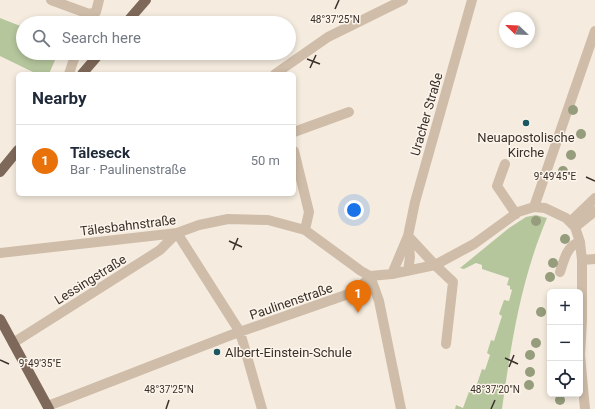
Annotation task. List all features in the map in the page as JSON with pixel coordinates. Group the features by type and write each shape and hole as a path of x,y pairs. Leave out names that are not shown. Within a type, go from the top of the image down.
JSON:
{"main road":[{"path":"132,16 146,0"},
{"path":"84,72 94,60"},
{"path":"0,172 16,152"},
{"path":"0,320 49,407"}],"street":[{"path":"51,0 87,16"},
{"path":"92,16 99,0"},
{"path":"296,59 328,37 403,0"},
{"name":"Uracher Straße","path":"392,274 408,236 415,202 472,0"},
{"path":"534,207 595,31"},
{"path":"69,72 73,60"},
{"path":"278,72 295,60"},
{"path":"296,131 349,112"},
{"path":"296,159 309,212 305,230"},
{"path":"505,164 497,186 516,214"},
{"path":"573,225 595,198"},
{"path":"401,409 379,301 370,276 392,274 435,265 474,244 516,214 534,207 544,208 566,218 573,225 580,242 582,260 582,321 580,355 585,409"},
{"path":"573,225 595,211"},
{"name":"Tälesbahnstraße","path":"0,253 177,234 199,225 228,219 268,220 305,230 370,276"},
{"path":"177,234 240,332 262,409"},
{"name":"Lessingstraße","path":"13,343 160,250 177,234"},
{"path":"408,236 452,282 446,344"},
{"name":"Uracher Straße","path":"408,236 410,257 408,271"},
{"path":"560,272 566,254 575,243 580,242"},
{"path":"582,260 595,259"},
{"name":"Paulinenstraße","path":"49,407 240,332 357,291 370,276"}],"green space":[{"path":"0,18 16,24 16,60 55,60 50,72 33,72 0,56"},
{"path":"536,215 547,218 530,264 518,312 502,409 455,409 456,405 463,408 470,389 475,390 482,369 485,370 490,355 487,353 491,340 494,341 502,316 499,314 504,300 509,301 512,290 510,289 510,286 507,285 509,278 482,269 482,265 476,263 464,269 460,268 509,228 526,217"}],"place":[{"name":"Neuapostolische Kirche","path":"526,123"},
{"name":"Täleseck","path":"358,313"},
{"name":"Albert-Einstein-Schule","path":"217,352"}]}
